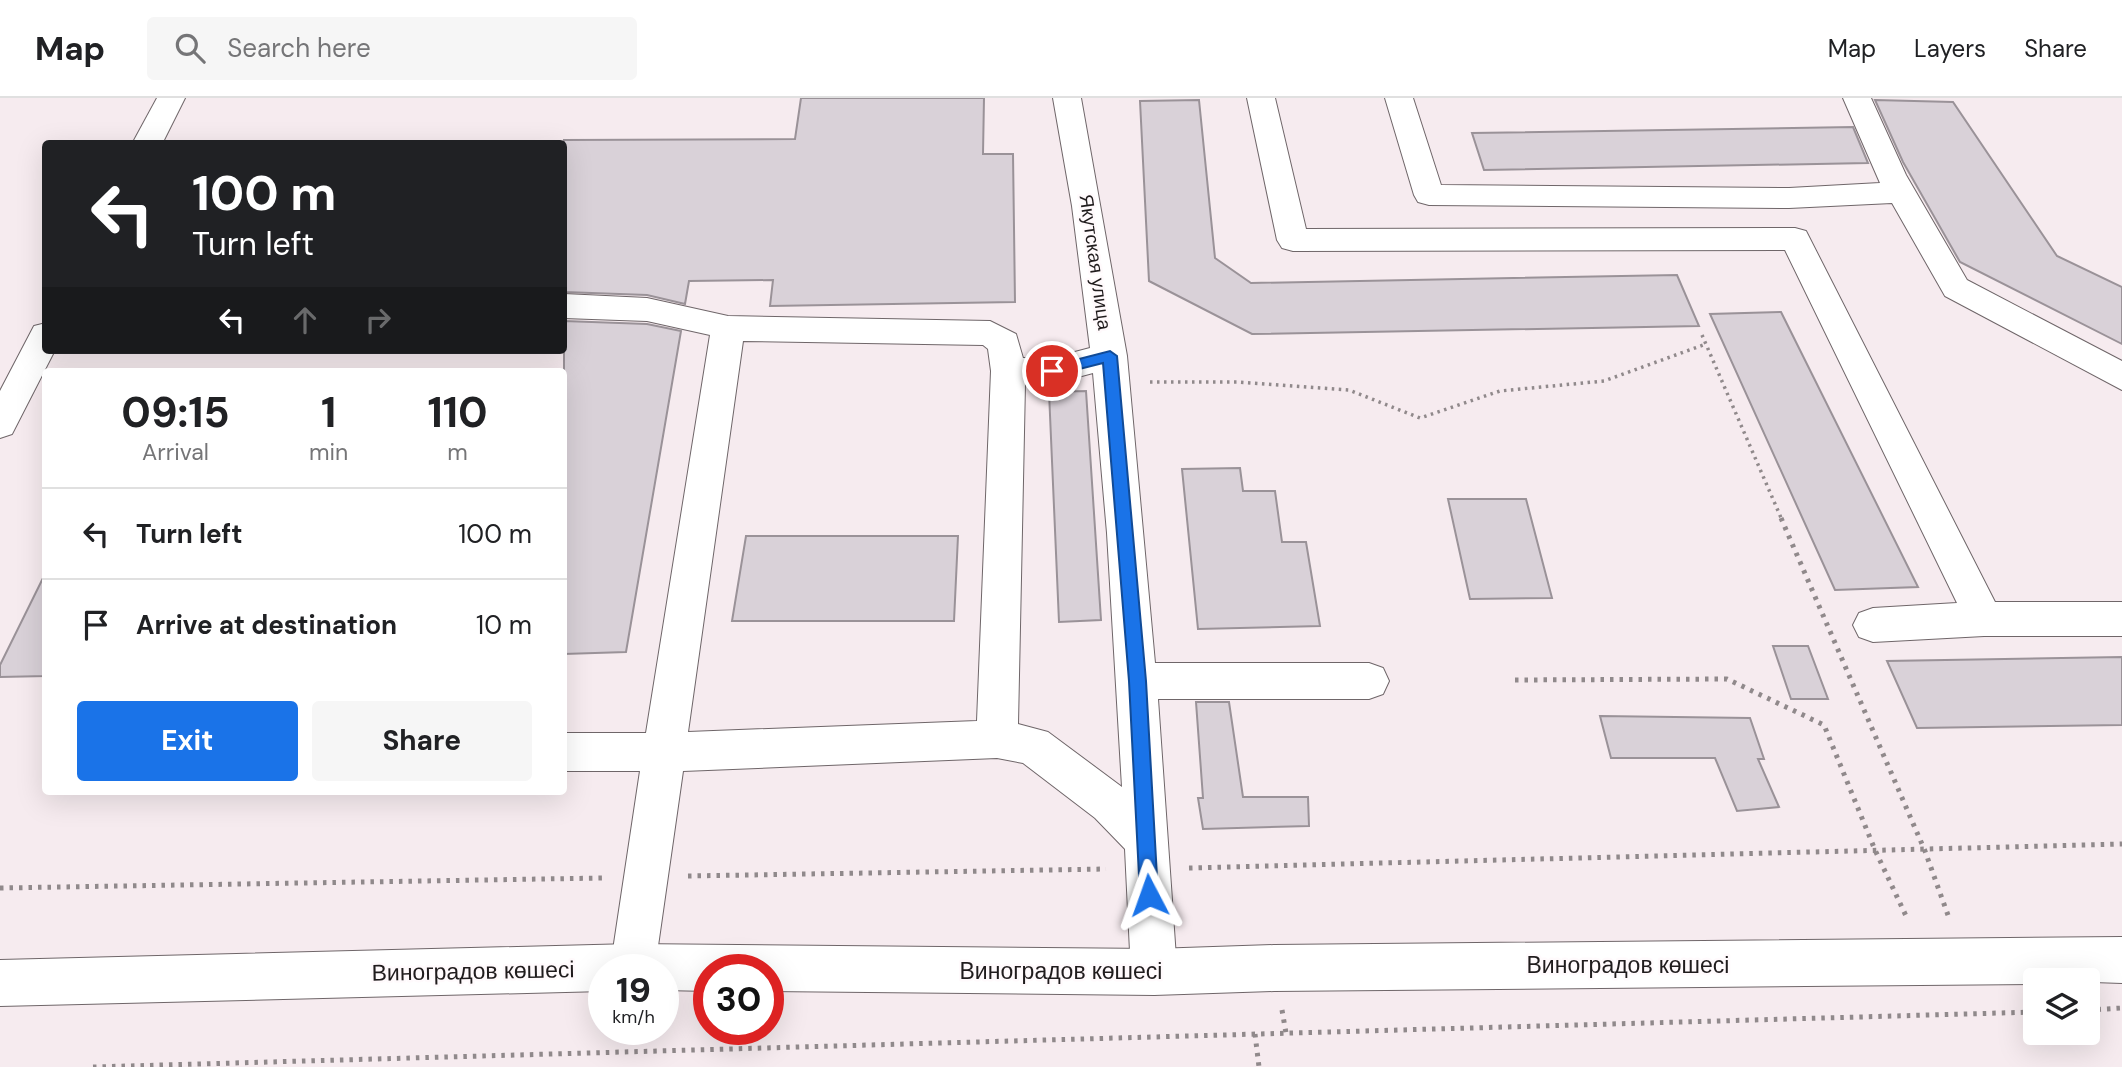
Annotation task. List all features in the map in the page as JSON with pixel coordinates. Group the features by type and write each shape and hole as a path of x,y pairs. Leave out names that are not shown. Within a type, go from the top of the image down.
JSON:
{"main road":[{"path":"148,140 170,98"},
{"name":"Якутская улица","path":"1067,98 1087,195 1111,369 1137,681 1154,972"},
{"path":"1261,98 1293,240 1795,239"},
{"path":"1399,98 1429,195 1770,198 1900,192"},
{"path":"1857,98 1900,192 1956,288 2122,377"},
{"path":"1770,198 1795,239 1984,619"},
{"path":"567,306 606,304 682,314 728,328 990,333 1004,343 1008,371 997,739"},
{"path":"634,954 667,752 728,328"},
{"path":"0,424 42,343"},
{"path":"1008,371 1111,369"},
{"path":"1872,625 1984,619 2122,619"},
{"path":"1137,681 1368,681"},
{"path":"567,752 667,752 997,739 1033,746 1110,804 1146,853"},
{"name":"Виноградов көшесі","path":"679,967 1154,972 1274,968 2122,960"},
{"name":"Виноградов көшесі","path":"0,983 588,968"}],"path":[{"path":"1702,335 1925,851 1947,962"},
{"path":"1111,369 1349,390 1420,418 1500,391 1604,381 1706,344"},
{"path":"1515,680 1727,678 1824,725 1874,850 1947,962"},
{"path":"0,888 648,877 1146,853 1925,851 2122,844"},
{"path":"2100,1009 2122,1008"},
{"path":"93,1067 2023,1012"},
{"path":"1255,1034 1259,1067"}],"building":[{"path":"801,98 984,98 983,154 1013,154 1015,302 770,306 773,280 689,281 685,304 647,295 567,292 567,140 564,140 795,139"},
{"path":"1199,100 1215,258 1251,283 1677,275 1699,326 1252,334 1149,281 1140,101"},
{"path":"1875,100 1953,102 2057,256 2122,287 2122,344 1960,262 1903,162"},
{"path":"1853,127 1868,163 1484,170 1472,133"},
{"path":"1781,312 1918,587 1835,590 1710,314"},
{"path":"567,321 647,324 681,331 626,652 567,654 567,368 564,368 564,354 567,354"},
{"path":"1086,391 1101,620 1059,622 1049,392"},
{"path":"1240,468 1243,491 1275,491 1282,542 1306,542 1320,626 1198,629 1182,469"},
{"path":"1448,499 1526,499 1552,598 1470,599"},
{"path":"746,536 958,536 954,621 732,621"},
{"path":"42,580 42,676 0,677 0,665"},
{"path":"1773,646 1808,646 1828,699 1791,699"},
{"path":"2122,657 2122,725 1917,728 1887,661"},
{"path":"1196,702 1229,702 1243,797 1308,797 1309,826 1203,829 1198,798 1203,798"},
{"path":"1600,716 1750,718 1764,759 1758,759 1779,807 1737,811 1715,758 1611,758"}],"route":[{"path":"1052,371 1110,356 1137,681 1149,895"}]}
